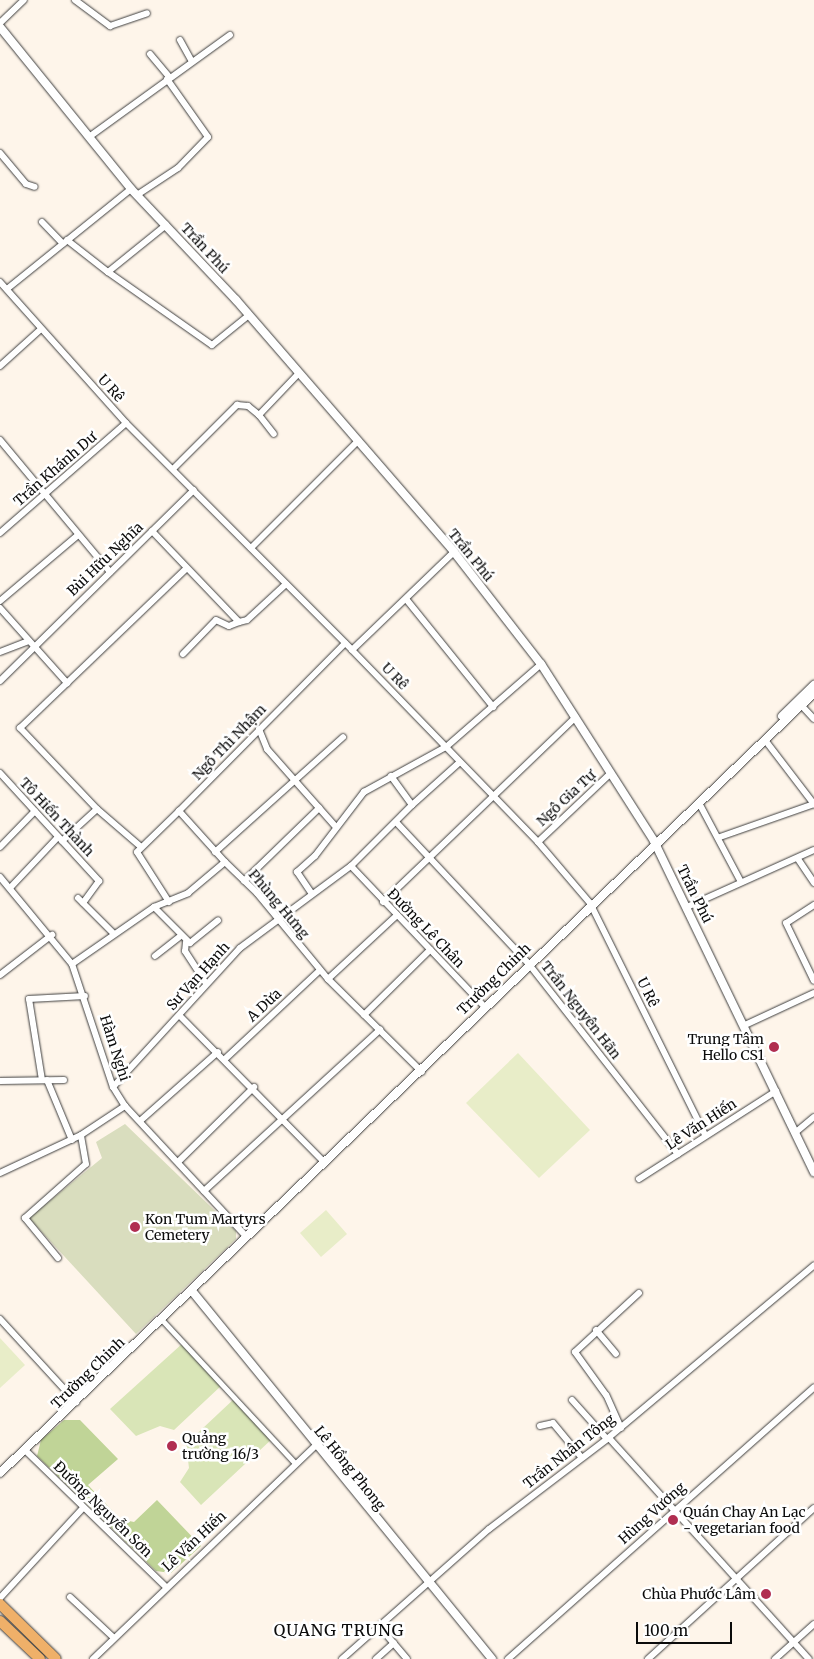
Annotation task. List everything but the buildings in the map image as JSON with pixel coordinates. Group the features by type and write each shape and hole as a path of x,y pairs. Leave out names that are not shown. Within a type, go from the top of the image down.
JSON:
{"main road":[{"path":"0,1604 56,1659"},
{"path":"0,1621 40,1659"}],"street":[{"path":"0,23 24,0"},
{"path":"74,0 110,26 147,13"},
{"name":"Trần Phú","path":"0,28 131,189 249,315 454,552 541,664 655,843 745,1025 814,1172"},
{"path":"89,136 191,60 230,34"},
{"path":"180,40 191,60"},
{"path":"137,195 178,168 208,137 150,54"},
{"path":"0,153 26,184 35,187"},
{"path":"7,289 131,189"},
{"path":"42,222 65,242 212,344 249,315"},
{"path":"108,272 166,225"},
{"name":"U Rê","path":"0,282 126,423 352,650 538,842 591,905 705,1135"},
{"path":"0,366 42,329"},
{"path":"259,415 299,373"},
{"path":"173,469 237,405 248,406 259,415 274,434"},
{"name":"Trần Khánh Dư","path":"0,534 126,423"},
{"path":"0,440 47,493 78,535 110,572"},
{"path":"251,548 358,442"},
{"name":"Bùi Hữu Nghĩa","path":"0,681 31,644 110,572 194,490"},
{"path":"152,531 238,622"},
{"path":"0,601 78,535"},
{"path":"352,650 454,552"},
{"path":"169,902 138,857 140,846 97,809 20,728 186,569"},
{"path":"183,654 216,620 229,626 247,620 286,584"},
{"path":"406,599 493,708"},
{"path":"0,608 67,683"},
{"name":"Ngô Thì Nhậm","path":"140,846 179,811 345,643"},
{"path":"0,652 31,644"},
{"path":"312,894 297,872 364,792 390,776 446,747 493,708 541,664"},
{"name":"Trường Chinh","path":"0,1473 162,1320 530,965 814,685"},
{"name":"Trường Chinh","path":"655,843 814,693"},
{"path":"801,706 814,719"},
{"path":"383,902 492,795 576,717"},
{"path":"259,729 267,749 336,826"},
{"path":"215,852 294,778 343,737"},
{"path":"720,837 814,804 765,740"},
{"name":"Sư Vạn Hạnh","path":"113,1087 180,1016 206,983 240,948 351,866 412,805 460,762"},
{"name":"Tô Hiến Thành","path":"0,773 96,877 98,888 81,900 113,933"},
{"name":"Ngô Gia Tự","path":"538,842 611,773"},
{"path":"390,776 412,805"},
{"path":"699,803 720,837 741,882"},
{"path":"244,880 277,853 319,808"},
{"path":"10,888 60,838 97,809"},
{"path":"0,847 35,811"},
{"path":"72,964 113,933 154,907 188,893 225,862 179,811"},
{"name":"Trần Nguyên Hãn","path":"396,822 530,965 678,1154"},
{"path":"687,907 741,882 798,859 814,850"},
{"path":"798,859 814,883"},
{"name":"Phùng Hưng","path":"225,862 244,880 277,922 328,979 420,1071"},
{"name":"Đường Lê Chân","path":"351,866 383,902 484,1006"},
{"name":"Hàm Nghi","path":"0,876 52,935 72,964 85,996 113,1087 125,1106 246,1236"},
{"path":"814,905 786,923 814,981"},
{"path":"154,907 179,937 186,942"},
{"path":"328,979 397,915"},
{"path":"206,983 185,951 186,942 218,920"},
{"path":"0,975 52,935"},
{"path":"155,956 179,937"},
{"path":"364,1015 430,950"},
{"name":"Trường Chinh","path":"192,1291 323,1161 420,1071 484,1006 530,965"},
{"name":"A Dừa","path":"225,1058 320,970"},
{"path":"745,1025 814,993"},
{"path":"72,1140 44,1080 29,999 85,996"},
{"path":"180,1016 225,1058 323,1161"},
{"path":"204,1191 380,1030"},
{"path":"140,1121 218,1052"},
{"path":"0,1081 64,1080"},
{"path":"178,1162 254,1088"},
{"name":"Lê Văn Hiến","path":"639,1179 776,1091"},
{"path":"0,1173 72,1140 125,1106"},
{"path":"796,1132 814,1117"},
{"path":"58,1258 25,1218 86,1164 81,1135"},
{"name":"Trần Nhân Tông","path":"342,1659 427,1582 608,1439 814,1265"},
{"name":"Lê Hồng Phong","path":"192,1291 316,1446 492,1659"},
{"path":"621,1428 606,1395 575,1352 596,1330 638,1294"},
{"path":"0,1319 76,1402"},
{"path":"162,1320 295,1463"},
{"path":"596,1330 616,1354"},
{"name":"Hùng Vương","path":"508,1659 814,1387"},
{"path":"572,1400 675,1510 808,1659"},
{"path":"540,1426 554,1423 582,1458"},
{"name":"Lê Văn Hiến","path":"94,1659 165,1586 295,1463 316,1446"},
{"name":"Đường Nguyễn Sơn","path":"25,1450 165,1586"},
{"path":"0,1598 83,1508"},
{"path":"648,1659 814,1508"},
{"path":"70,1597 114,1638"},
{"path":"775,1659 814,1624"},
{"path":"379,1626 407,1659"},
{"path":"376,1659 394,1643"}],"green space":[{"path":"518,1053 590,1130 539,1178 466,1103"},
{"path":"125,1124 236,1231 236,1239 136,1334 29,1218 102,1158 96,1142"},
{"path":"326,1210 347,1234 321,1257 300,1233"},
{"path":"0,1338 25,1365 0,1388"},
{"path":"183,1343 222,1385 174,1430 160,1426 136,1436 110,1409"},
{"path":"235,1398 273,1438 201,1505 180,1482 189,1468 186,1444"},
{"path":"64,1420 80,1420 118,1459 88,1485 120,1519 134,1522 157,1500 201,1546 171,1573 156,1571 37,1456 41,1440"}],"place":[{"name":"Trung Tâm Hello CS1","path":"774,1047"},
{"name":"Kon Tum Martyrs Cemetery","path":"135,1227"},
{"name":"Quảng trường 16/3","path":"172,1446"},
{"name":"Quán Chay An Lạc - vegetarian food","path":"673,1520"},
{"name":"Chùa Phước Lâm","path":"766,1594"}],"district":[{"name":"QUANG TRUNG","path":"339,1630"}]}
